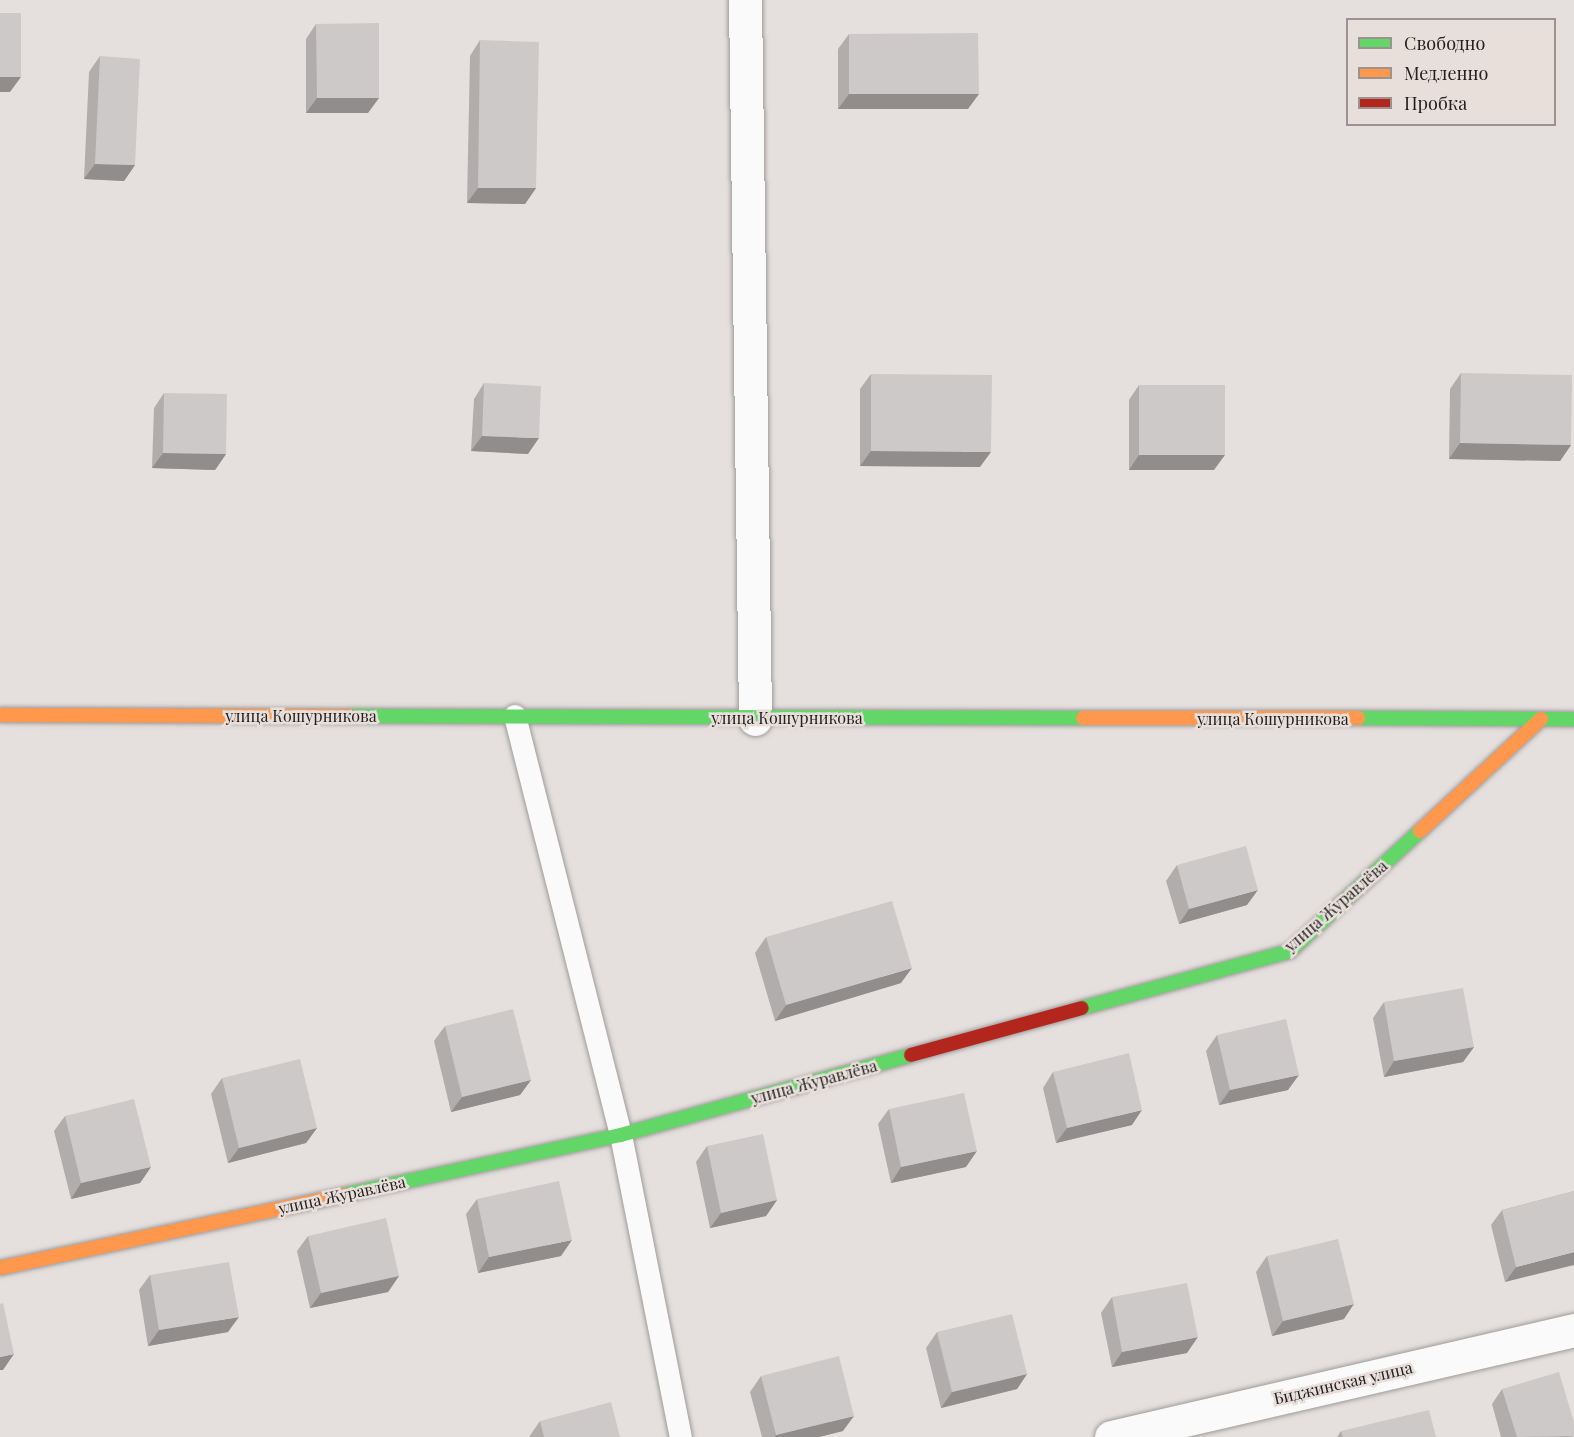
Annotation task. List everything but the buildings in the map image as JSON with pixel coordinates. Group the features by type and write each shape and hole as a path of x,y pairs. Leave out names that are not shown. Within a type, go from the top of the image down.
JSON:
{"street":[{"path":"745,0 755,718"},
{"name":"улица Кошурникова","path":"0,715 1574,719"},
{"name":"улица Журавлёва","path":"0,1268 621,1135 1290,951 1541,718"},
{"name":"Биджинская улица","path":"1111,1437 1574,1330"}],"lane":[{"path":"515,716 621,1135 681,1437"}],"traffic: fast":[{"path":"350,716 1083,718"},
{"path":"1358,718 1574,719"},
{"path":"1082,1008 1290,951 1420,831"},
{"path":"343,1195 621,1135 911,1055"}],"traffic: slow":[{"path":"0,715 350,716"},
{"path":"1083,718 1358,718"},
{"path":"1420,831 1541,719"},
{"path":"0,1268 343,1195"}],"traffic: jam":[{"path":"911,1055 1082,1008"}]}
